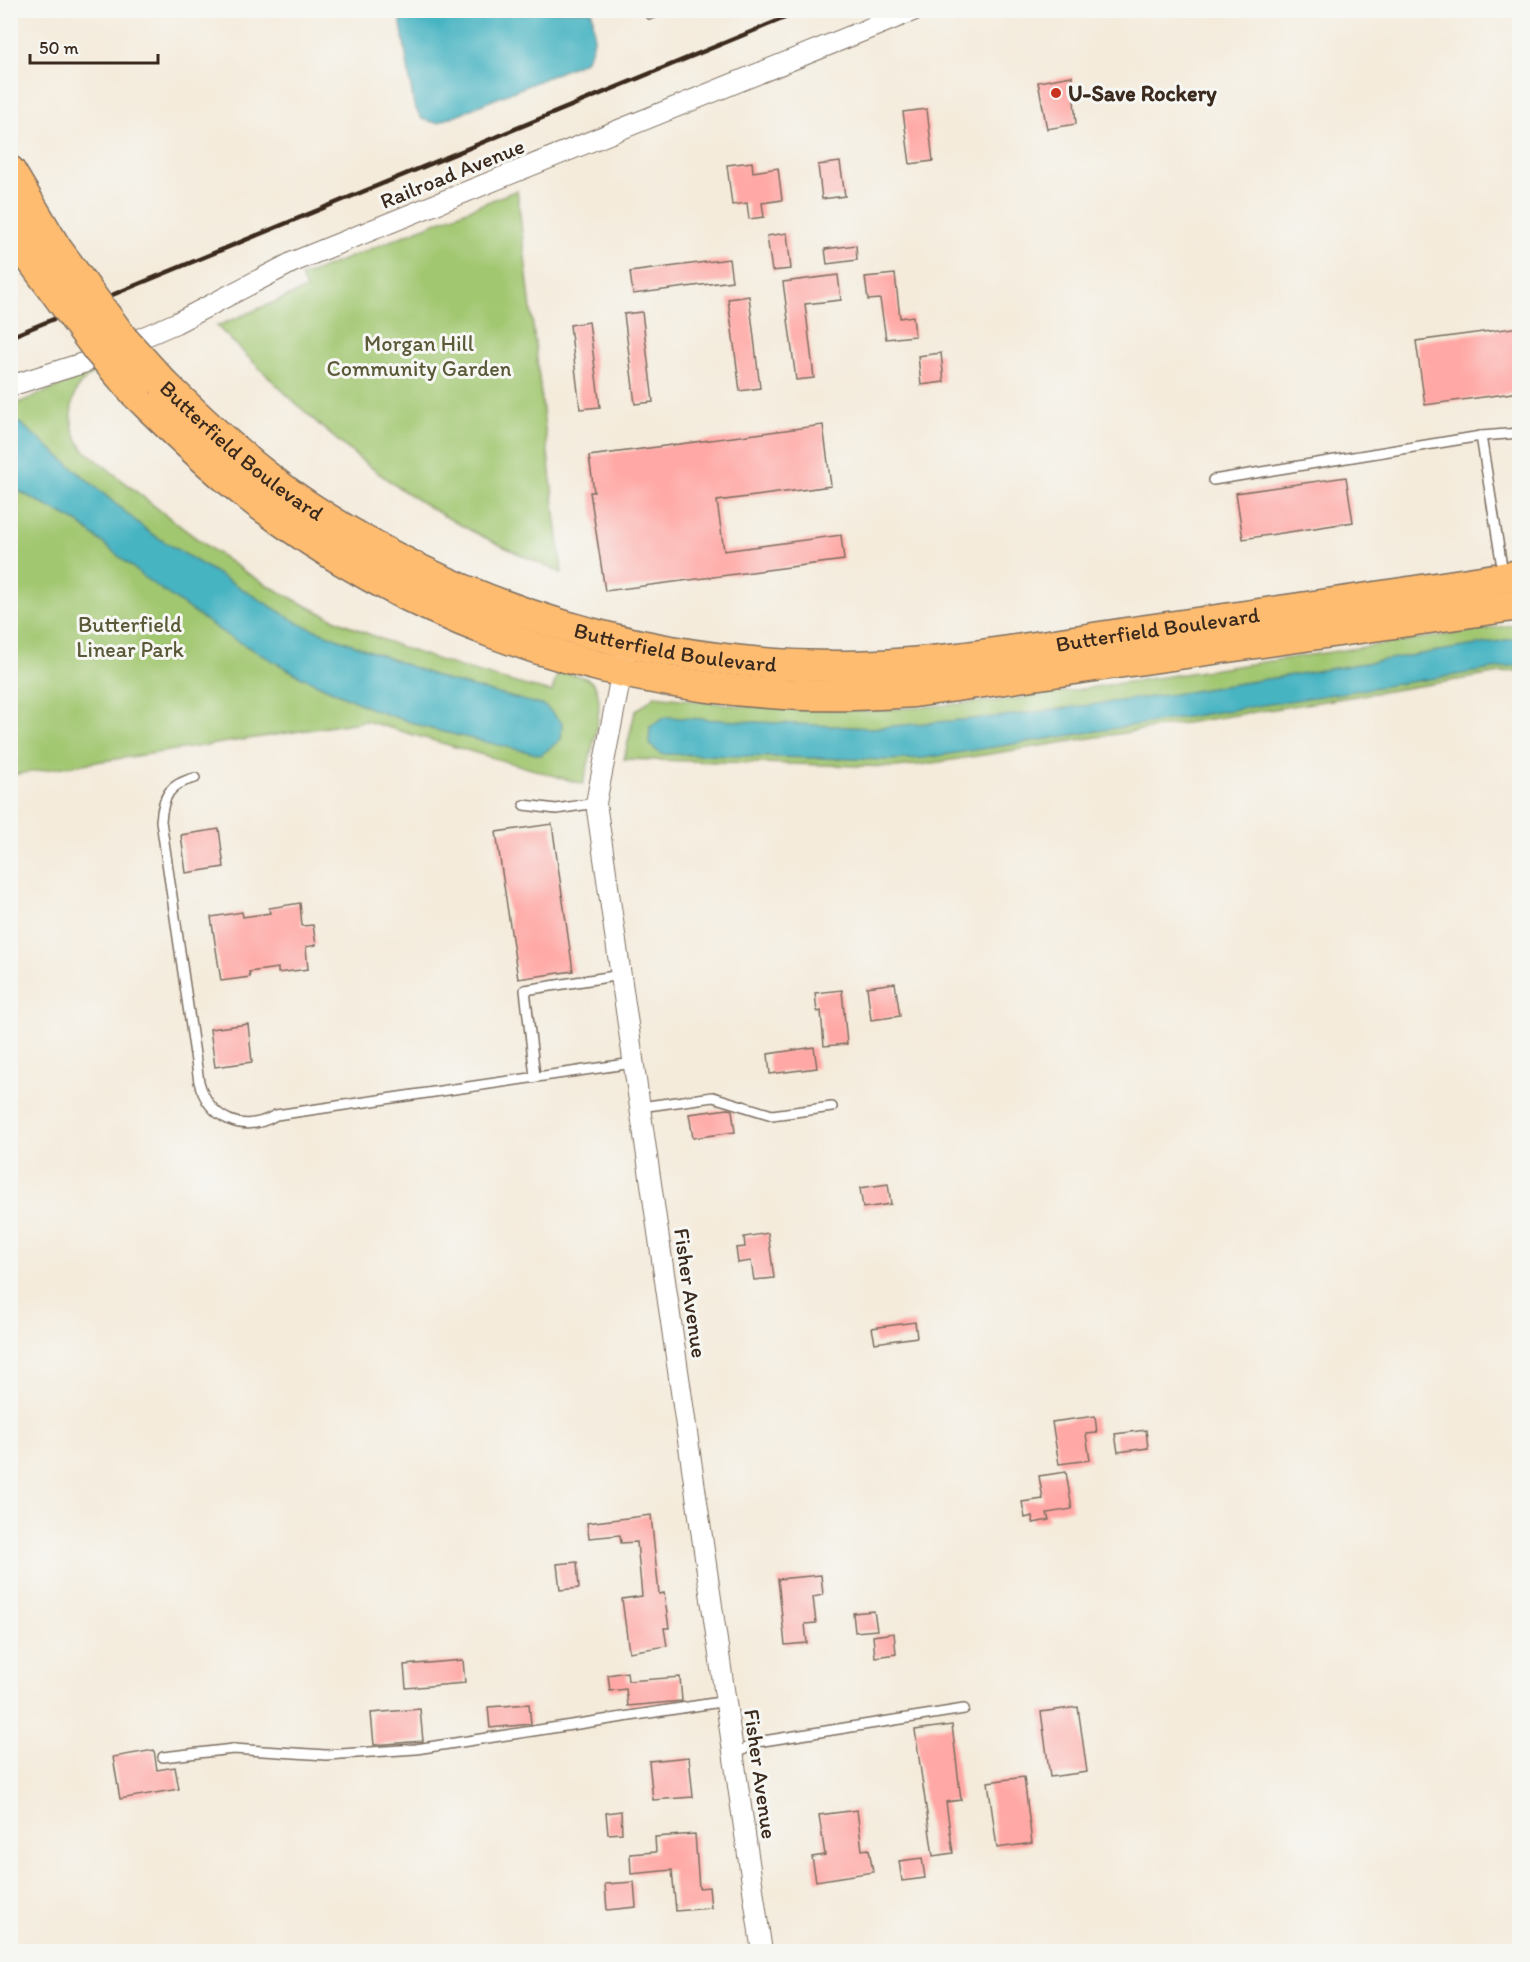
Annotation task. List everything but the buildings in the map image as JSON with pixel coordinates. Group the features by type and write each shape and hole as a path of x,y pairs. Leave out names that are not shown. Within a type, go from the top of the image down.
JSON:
{"main road":[{"name":"Butterfield Boulevard","path":"10,171 43,254"},
{"name":"Butterfield Boulevard","path":"10,225 43,254 123,339 150,389 187,445 288,526 343,561 407,596 466,623 544,651 621,672 731,690 784,694 852,696 914,692 1520,605"},
{"name":"Butterfield Boulevard","path":"150,389 210,429 304,504 359,538 418,570 535,617 673,653 785,665 912,663 1512,577"}],"street":[{"name":"Railroad Avenue","path":"10,386 93,359 176,323 292,262 915,10"},
{"name":"Fisher Avenue","path":"628,643 596,803 762,1952"}],"lane":[{"path":"645,10 650,14 662,10"},
{"path":"1213,480 1481,436 1520,433"},
{"path":"1481,436 1512,577"},
{"path":"195,778 169,789 164,798 161,821 203,1097 210,1108 222,1116 250,1124 264,1122 276,1115 633,1063"},
{"path":"524,805 556,808 596,803"},
{"path":"535,1076 525,990 621,975"},
{"path":"640,1107 713,1097 772,1114 832,1107"},
{"path":"163,1757 233,1749 326,1755 416,1749 727,1701"},
{"path":"734,1755 757,1742 964,1709"}],"green space":[{"name":"Morgan Hill Community Garden","path":"517,190 562,573 475,532 395,485 315,421 217,326 306,289 301,277"},
{"name":"Butterfield Linear Park","path":"96,371 79,385 72,404 73,428 84,450 173,520 243,570 267,585 336,620 441,661 552,692 558,671 590,680 597,691 599,703 596,732 583,784 366,721 11,775 11,406"},
{"path":"1519,624 1519,670 926,764 895,767 624,759 635,712 655,696 740,706 871,711 1007,700"}],"water":[{"path":"399,11 592,11 593,44 584,62 437,123 422,119 414,106"},
{"path":"10,422 20,423 150,533 300,624 446,680 545,706 562,723 561,739 541,755 431,729 374,710 300,676 228,636 149,581 77,522 11,487"},
{"path":"1519,638 1519,665 925,758 889,760 661,754 649,744 650,727 665,717 871,728 1005,716 1174,694"}],"railway":[{"path":"10,337 804,10"}],"place":[{"name":"U-Save Rockery","path":"1056,93"}]}
